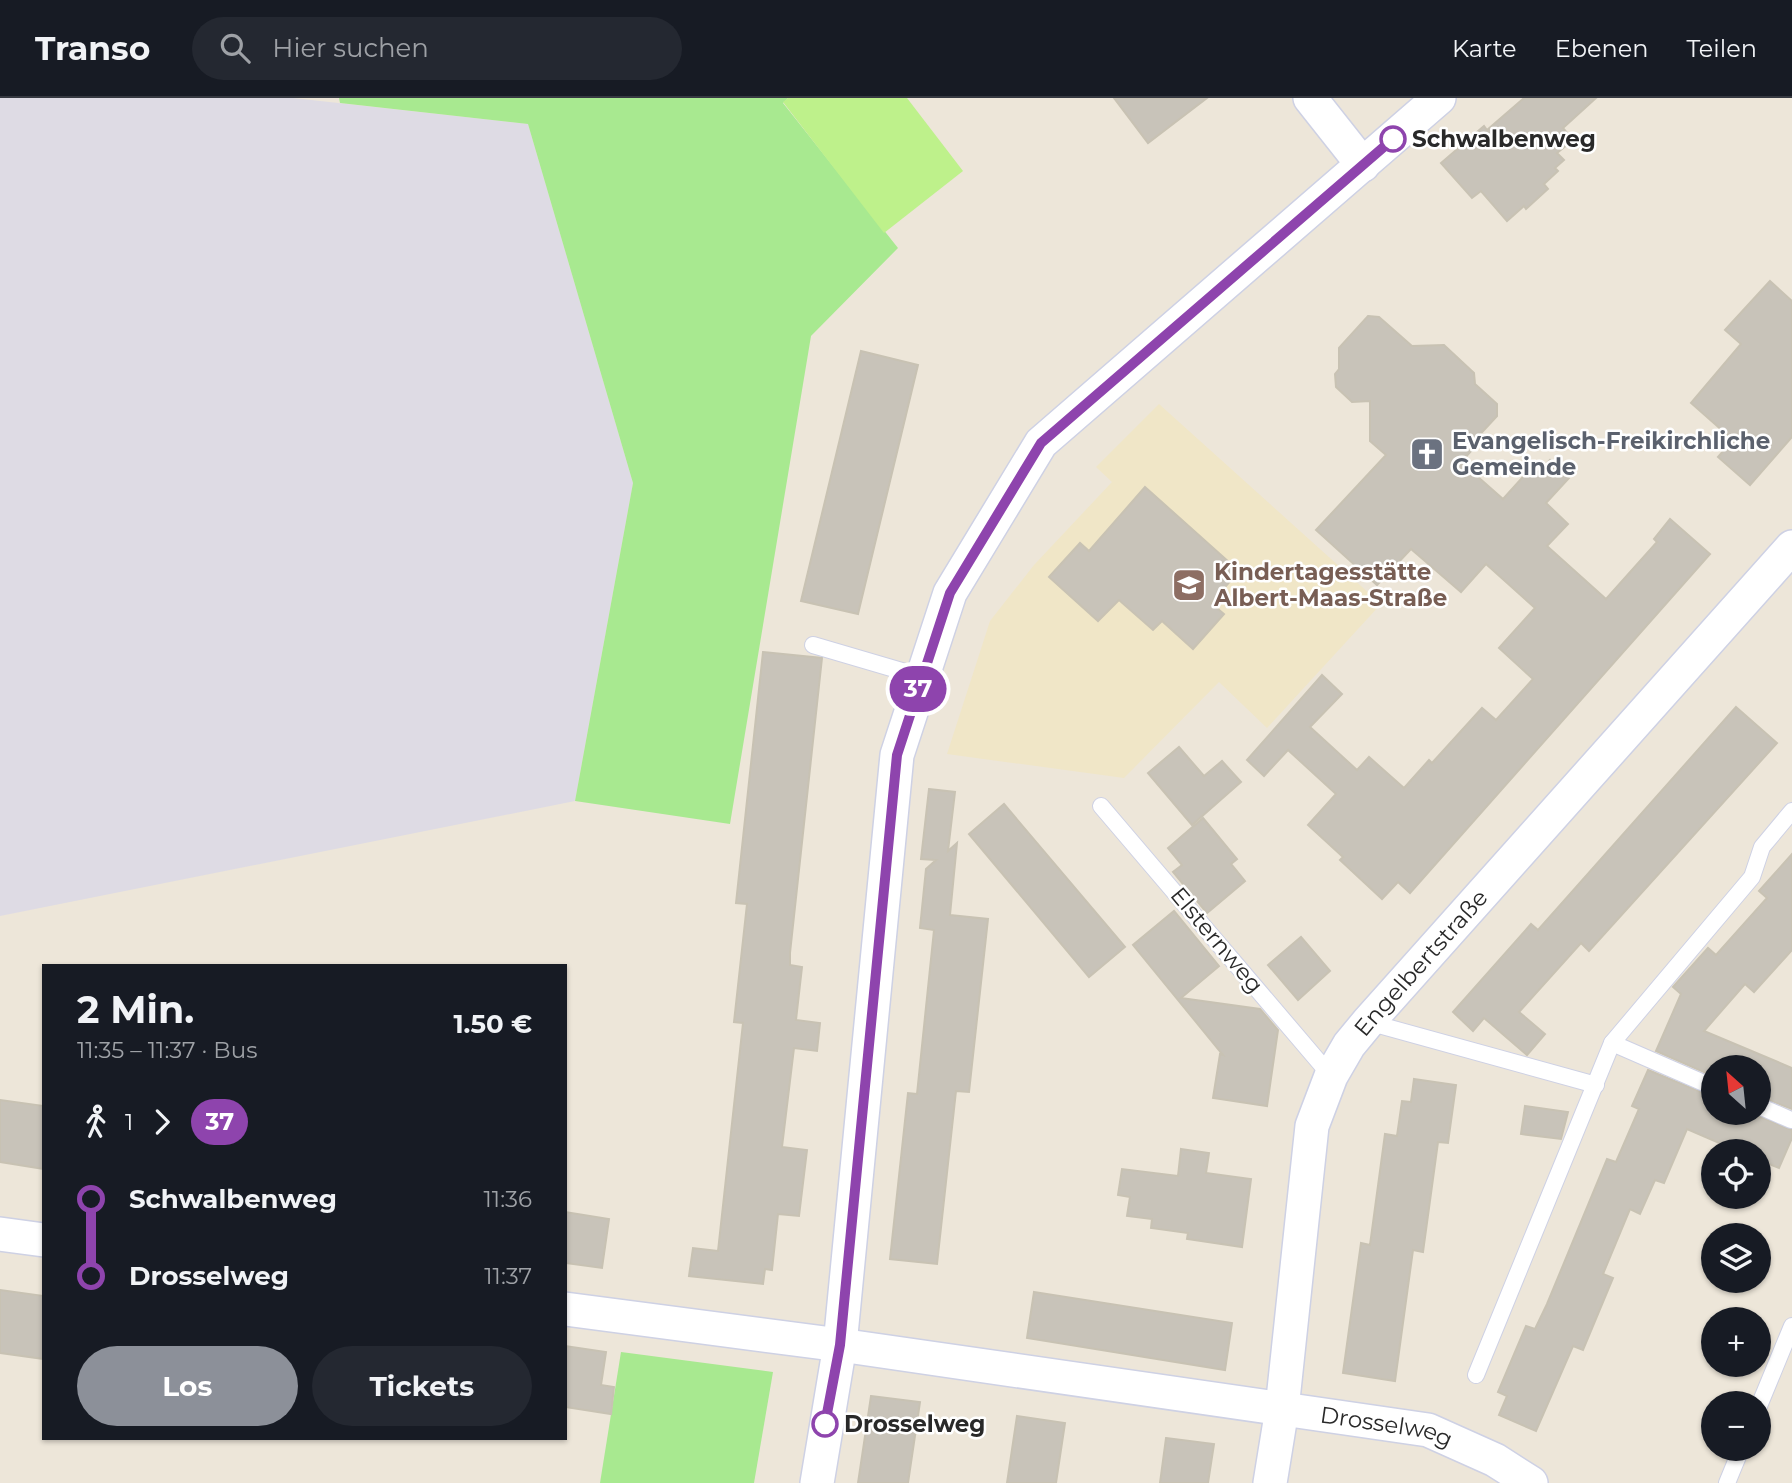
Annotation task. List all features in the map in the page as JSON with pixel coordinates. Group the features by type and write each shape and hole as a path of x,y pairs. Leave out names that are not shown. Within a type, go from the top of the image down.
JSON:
{"street":[{"path":"1310,98 1363,165"},
{"path":"817,1483 840,1345 897,755 950,593 1041,443 1439,98"},
{"name":"Engelbertstraße","path":"1270,1483 1282,1409 1312,1126 1331,1076 1349,1045 1368,1022 1792,547"},
{"path":"0,1234 42,1240"},
{"name":"Drosselweg","path":"567,1309 840,1345 1428,1430 1494,1460 1531,1483"}],"lane":[{"path":"813,645 922,677"},
{"name":"Elsternweg","path":"1101,806 1331,1076"},
{"path":"1476,1375 1612,1043 1752,877 1762,847 1792,811"},
{"path":"1368,1022 1596,1085"},
{"path":"1612,1043 1701,1082"},
{"path":"1771,1111 1791,1120"},
{"path":"1765,1391 1792,1326"},
{"path":"1727,1483 1736,1461"}],"shaded area":[{"path":"0,98 293,98 528,124 633,483 575,801 0,916"},
{"name":"Kindertagesstätte Albert-Maas-Straße","path":"1159,404 1381,604 1267,728 1219,682 1124,778 947,754 990,621 1034,565 1112,482 1096,467"}],"green space":[{"path":"339,98 788,98 783,103 898,248 811,336 730,824 575,801 633,483 528,124 340,103"},
{"path":"788,98 907,98 963,171 884,233 783,102"},
{"path":"621,1352 773,1372 754,1483 600,1483"}],"building":[{"path":"1114,98 1207,98 1148,143"},
{"path":"1524,98 1596,98 1563,128 1573,140 1557,153 1564,160 1555,168 1558,171 1544,184 1548,189 1526,209 1524,206 1507,221 1481,191 1472,198 1441,163 1484,126 1487,130"},
{"path":"1770,281 1792,301 1792,437 1750,485 1718,457 1733,440 1691,403 1741,344 1725,330"},
{"path":"1368,316 1379,317 1412,346 1444,345 1474,373 1475,384 1497,404 1497,416 1472,443 1472,450 1461,462 1503,499 1531,468 1537,473 1550,460 1569,478 1546,503 1568,524 1547,546 1606,599 1657,542 1654,539 1670,519 1710,554 1410,893 1398,882 1382,899 1340,860 1343,857 1308,825 1336,794 1288,750 1264,776 1247,760 1322,675 1342,694 1310,727 1357,770 1369,757 1404,788 1429,760 1432,763 1482,708 1496,720 1533,679 1499,648 1535,608 1486,564 1461,592 1411,549 1377,585 1316,530 1386,455 1370,441 1370,401 1352,402 1336,387 1339,348"},
{"path":"861,351 918,365 858,614 801,601"},
{"path":"1145,487 1239,571 1211,603 1224,614 1193,649 1162,621 1153,630 1119,600 1098,621 1049,577 1080,543 1089,551"},
{"path":"763,652 822,658 790,953 790,965 802,967 796,1020 820,1023 817,1051 794,1048 782,1147 807,1150 799,1216 778,1214 772,1270 765,1269 763,1284 689,1276 693,1248 718,1251 743,1023 734,1022 747,904 736,903"},
{"path":"1736,707 1777,743 1589,951 1581,943 1519,1012 1545,1034 1527,1055 1484,1018 1473,1031 1453,1012 1531,924 1538,930"},
{"path":"1179,747 1204,776 1222,761 1241,782 1192,825 1148,773"},
{"path":"929,789 955,792 948,851 957,843 950,915 988,919 969,1092 956,1091 937,1264 890,1259 908,1093 917,1094 934,930 920,928 926,869 936,860 921,859"},
{"path":"1004,804 1125,947 1089,977 969,834"},
{"path":"1203,818 1237,859 1231,864 1245,881 1207,913 1173,872 1182,865 1168,848"},
{"path":"1792,854 1792,950 1754,992 1745,984 1704,1031 1761,1055 1701,1055 1701,1071 1656,1051 1681,994 1673,987 1708,948 1716,955 1767,898 1759,891"},
{"path":"1174,911 1219,966 1181,998 1260,1009 1278,1030 1267,1106 1213,1098 1220,1054 1223,1055 1133,945"},
{"path":"1301,937 1330,971 1298,1000 1268,965"},
{"path":"1771,1059 1792,1068 1792,1109 1771,1101"},
{"path":"1648,1070 1701,1092 1701,1125 1771,1125 1771,1121 1792,1130 1792,1138 1779,1168 1771,1165 1771,1139 1710,1139 1687,1129 1664,1183 1655,1180 1640,1214 1630,1209 1603,1274 1613,1278 1583,1350 1573,1346 1536,1431 1499,1415 1507,1396 1498,1392 1526,1326 1535,1329 1547,1304 1607,1159 1616,1162 1639,1109 1632,1106"},
{"path":"1414,1079 1456,1085 1448,1143 1438,1142 1423,1252 1413,1250 1395,1381 1343,1373 1361,1243 1370,1245 1385,1134 1397,1136 1402,1101 1411,1102"},
{"path":"0,1100 42,1106 42,1169 0,1162"},
{"path":"1525,1106 1568,1112 1561,1139 1521,1134"},
{"path":"1181,1149 1209,1153 1206,1173 1251,1179 1242,1247 1187,1239 1188,1233 1151,1228 1152,1219 1127,1216 1130,1197 1118,1195 1122,1169 1178,1176"},
{"path":"567,1212 609,1219 602,1268 567,1263"},
{"path":"0,1290 42,1296 42,1359 0,1353"},
{"path":"1034,1292 1232,1323 1225,1370 1027,1338"},
{"path":"567,1346 606,1352 601,1385 614,1387 611,1414 567,1407"},
{"path":"871,1396 920,1402 908,1483 858,1483"},
{"path":"1017,1416 1065,1423 1056,1483 1007,1483"},
{"path":"1166,1438 1214,1444 1208,1483 1160,1483"}],"bus line":[{"name":"37","path":"825,1424 840,1345 897,755 950,593 1041,443 1393,139"}],"place":[{"name":"Schwalbenweg","path":"1393,139"},
{"name":"Evangelisch-Freikirchliche Gemeinde","path":"1427,454"},
{"name":"Kindertagesstätte Albert-Maas-Straße","path":"1189,585"},
{"name":"Drosselweg","path":"825,1424"}]}
